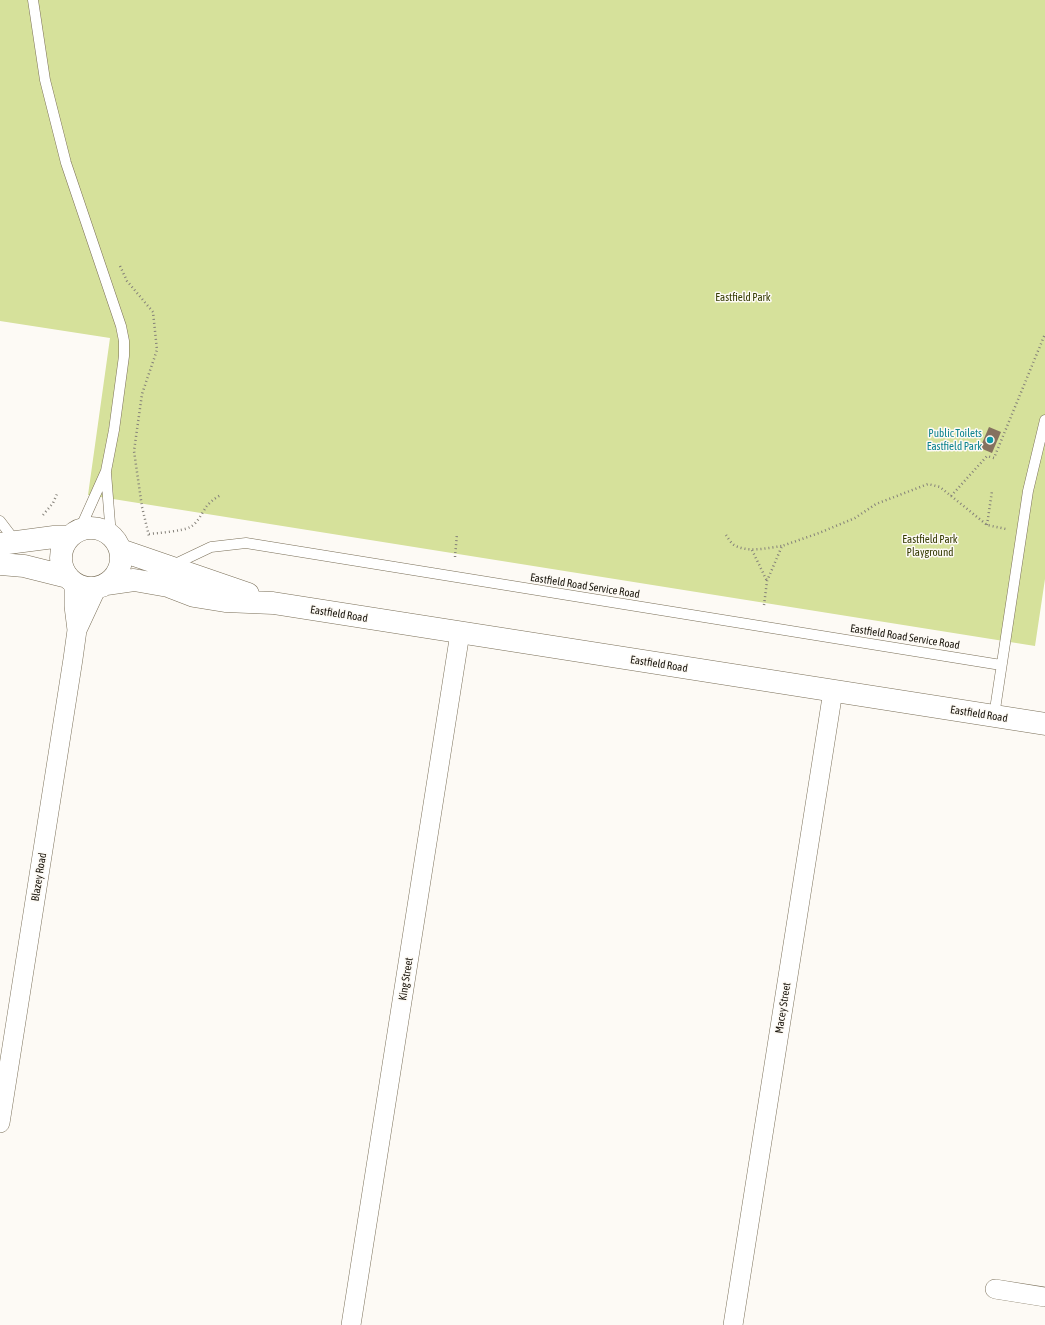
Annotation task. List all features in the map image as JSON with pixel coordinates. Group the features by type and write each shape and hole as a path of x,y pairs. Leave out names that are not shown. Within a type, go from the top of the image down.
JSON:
{"main road":[{"path":"8,543 54,538 89,528 99,529 116,543 121,562 118,572 112,580 93,588 80,586 64,573 61,563 61,552 65,542 75,533"},
{"name":"Eastfield Road","path":"116,543 168,567 273,603"},
{"path":"0,564 24,566 71,580"},
{"name":"Eastfield Road","path":"102,585 134,580 168,586 194,596 225,601 273,603 994,716 1042,721"}],"street":[{"name":"Blazey Road","path":"0,1123 73,659 76,630 71,580"},
{"name":"Blazey Road","path":"76,630 102,585"},
{"name":"King Street","path":"352,1325 460,633"},
{"name":"Macey Street","path":"734,1325 833,691"},
{"path":"995,1289 1045,1297"}],"lane":[{"path":"33,0 45,80 66,163 121,326 124,341 124,356 114,430 106,471 94,500 75,533"},
{"path":"994,716 1028,491 1045,420"},
{"path":"106,471 116,543"},
{"path":"0,520 8,543"},
{"name":"Eastfield Road Service Road","path":"168,567 211,547 246,543 1001,665"}],"path":[{"path":"951,496 987,456 994,458 1045,334"},
{"path":"726,535 733,544 738,547 752,550 782,546 855,518 876,504 928,484 940,487 987,525 1022,532"},
{"path":"987,525 992,491"},
{"path":"149,534 169,532 190,527 207,506 221,495"},
{"path":"455,557 457,534"},
{"path":"764,606 767,581 782,546"},
{"path":"752,550 767,581"}],"green space":[{"name":"Eastfield Park","path":"0,0 1045,0 1045,579 1035,646 88,495 110,338 0,321"}],"building":[{"name":"Public Toilets Eastfield Park","path":"989,427 1001,432 992,453 980,448"}],"place":[{"name":"Public Toilets Eastfield Park","path":"990,440"}],"park label":[{"name":"Eastfield Park Playground","path":"930,546"}]}
